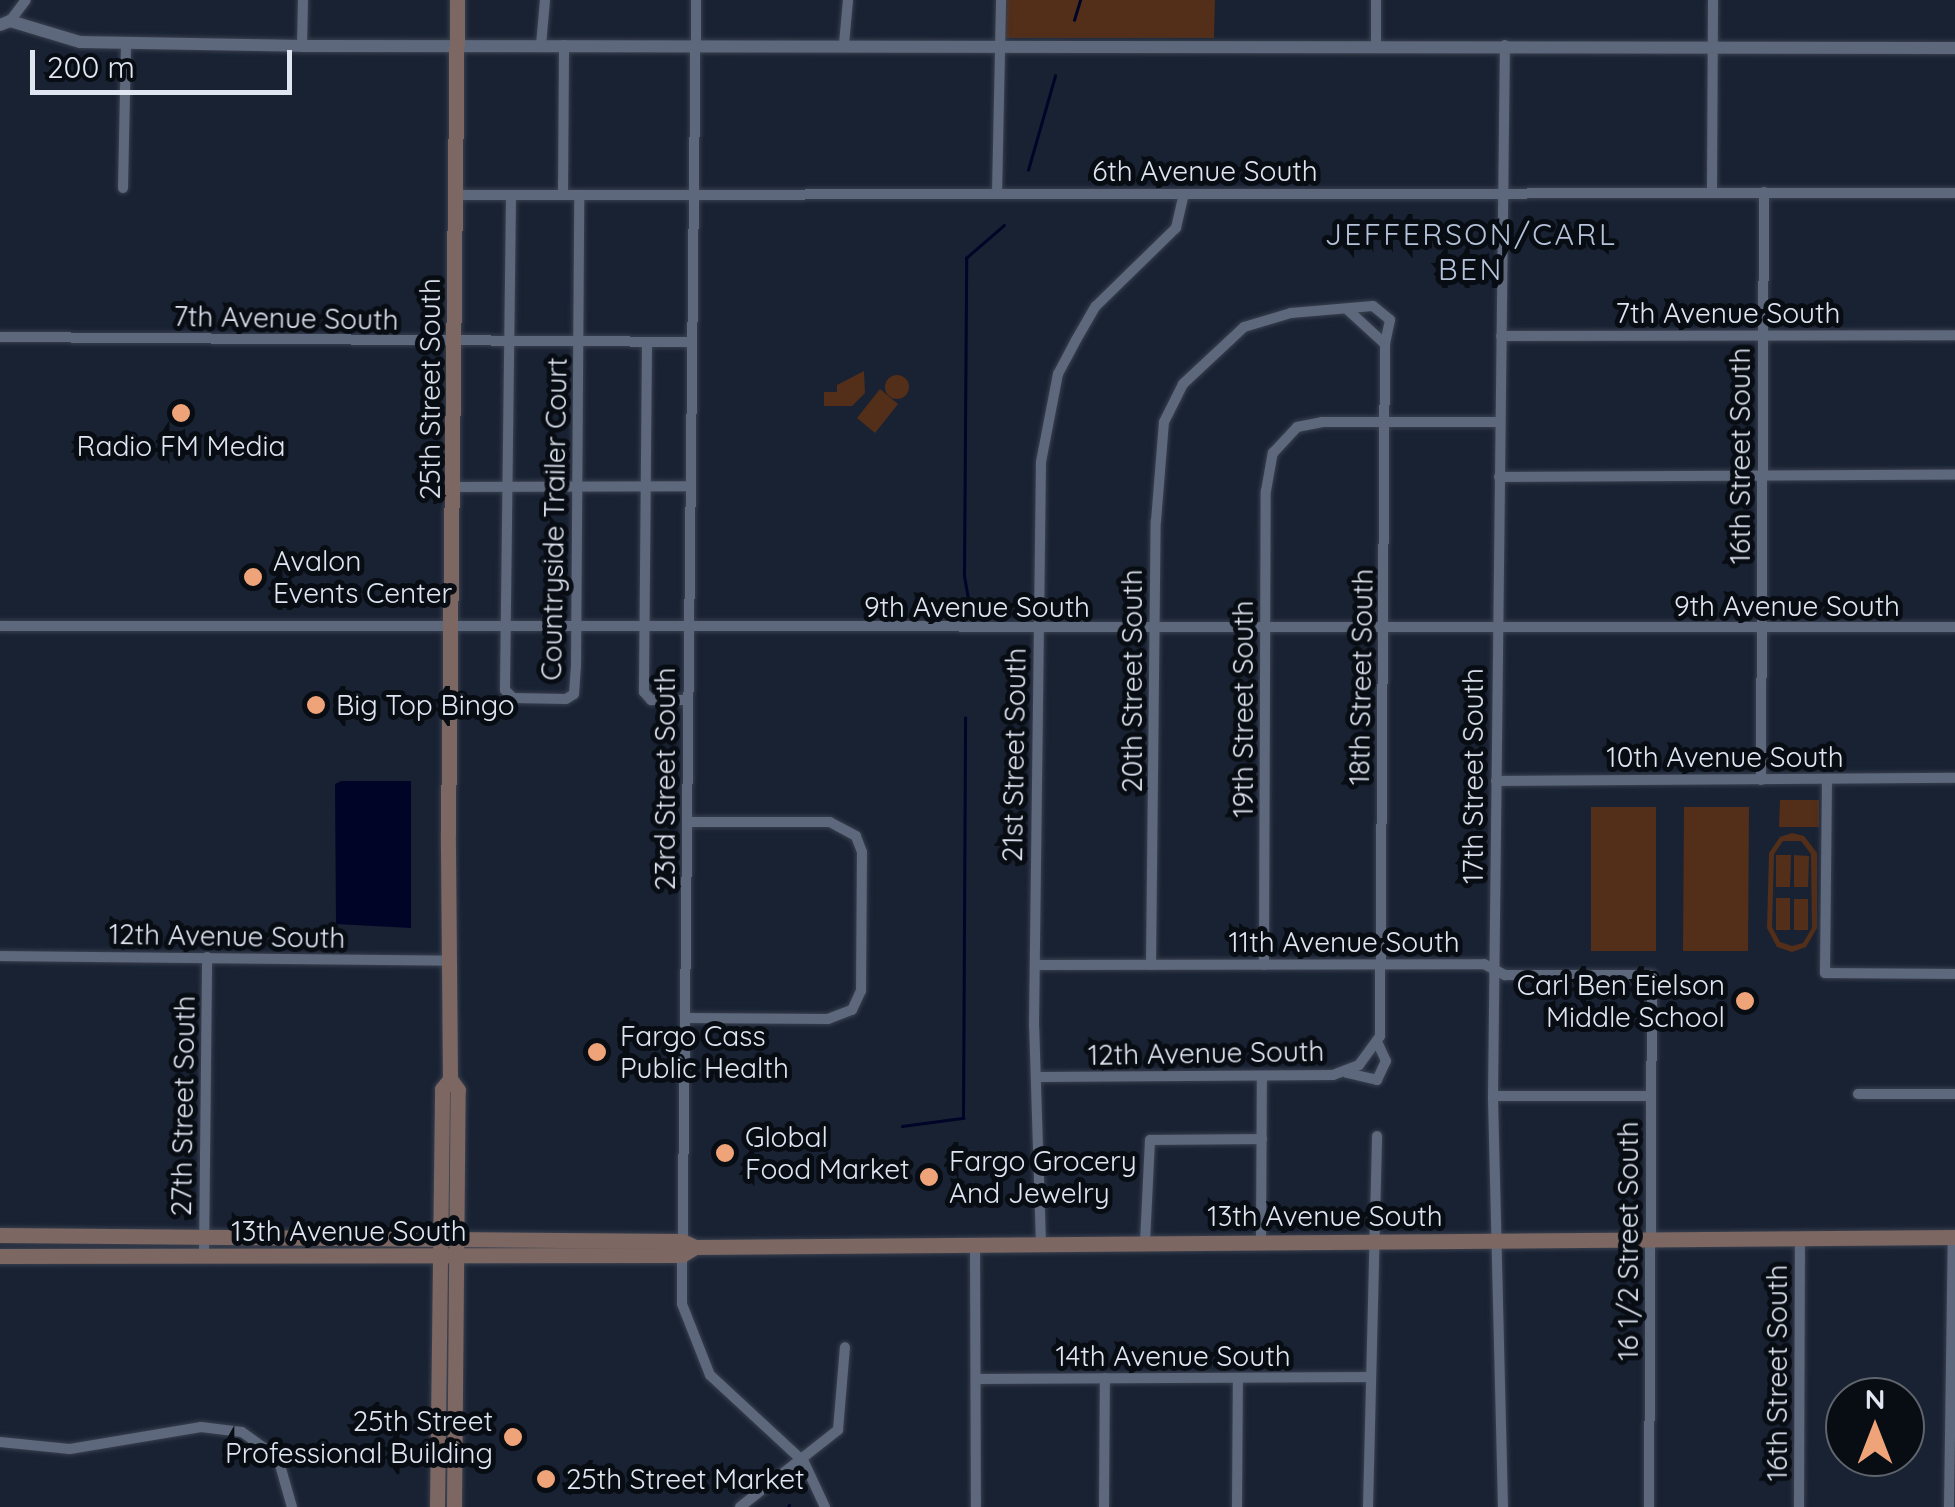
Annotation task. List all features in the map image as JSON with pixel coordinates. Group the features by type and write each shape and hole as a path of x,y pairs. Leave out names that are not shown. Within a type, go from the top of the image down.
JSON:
{"main road":[{"name":"25th Street South","path":"454,1507 442,1090 450,1079 452,961 456,0"},
{"name":"13th Avenue South","path":"0,1235 448,1239 686,1248"},
{"name":"13th Avenue South","path":"0,1256 448,1256 686,1248 1145,1242 1954,1237"},
{"name":"25th Street South","path":"437,1507 448,1256"}],"street":[{"path":"26,0 5,23 80,42 126,44 1955,48"},
{"path":"302,46 303,0"},
{"path":"541,45 545,0"},
{"name":"23rd Street South","path":"696,0 687,822 691,1019 684,1322 700,1360 725,1391 804,1462 825,1507"},
{"path":"844,44 848,0"},
{"path":"997,194 1000,0"},
{"path":"1376,0 1376,45"},
{"path":"1712,191 1713,0"},
{"path":"123,188 126,44"},
{"path":"563,195 564,44"},
{"name":"17th Street South","path":"1503,1507 1493,1096 1504,46"},
{"name":"16th Street South","path":"1760,780 1764,192"},
{"name":"6th Avenue South","path":"456,195 1955,192"},
{"name":"21st Street South","path":"1041,1244 1034,965 1041,462 1058,374 1096,306 1176,228 1184,194"},
{"name":"Countryside Trailer Court","path":"511,196 506,630 509,696 566,699 574,694 576,630 579,195"},
{"name":"18th Street South","path":"1349,311 1382,307 1390,320 1385,344 1380,964 1376,1042 1367,1056"},
{"path":"1349,311 1385,344"},
{"name":"20th Street South","path":"1152,965 1158,454 1175,400 1213,350 1244,327 1292,313 1349,311"},
{"name":"7th Avenue South","path":"1501,336 1955,335"},
{"name":"7th Avenue South","path":"0,336 691,342"},
{"path":"647,342 644,692 651,700 688,700"},
{"path":"1386,421 1499,422"},
{"name":"19th Street South","path":"1264,965 1266,491 1273,453 1297,427 1386,421"},
{"path":"1499,477 1955,475"},
{"path":"455,487 690,486"},
{"name":"9th Avenue South","path":"0,626 452,630 1955,627"},
{"name":"10th Avenue South","path":"1496,781 1955,778"},
{"path":"1827,780 1826,973 1955,974"},
{"path":"687,822 830,822 856,836 862,870 862,991 856,1006 828,1019 691,1019"},
{"name":"12th Avenue South","path":"0,956 452,961"},
{"name":"27th Street South","path":"204,1256 207,957"},
{"name":"11th Avenue South","path":"1034,965 1484,964 1494,970 1652,974"},
{"name":"16 1/2 Street South","path":"1649,1507 1652,974"},
{"path":"1347,1072 1376,1080 1386,1061 1376,1042"},
{"name":"12th Avenue South","path":"1039,1077 1347,1072 1367,1056"},
{"path":"1261,1241 1262,1076"},
{"path":"1858,1094 1955,1094"},
{"path":"1493,1096 1651,1096"},
{"path":"1368,1507 1377,1136"},
{"path":"1145,1242 1150,1140 1262,1138"},
{"path":"1949,1507 1954,1237"},
{"name":"16th Street South","path":"1799,1507 1800,1240"},
{"path":"975,1245 976,1507"},
{"path":"740,1507 827,1444 843,1415 845,1348"},
{"name":"14th Avenue South","path":"976,1380 1370,1377"},
{"path":"1104,1378 1104,1507"},
{"path":"1237,1507 1238,1378"},
{"path":"0,1442 70,1449 201,1426 242,1432 278,1458 292,1507"}],"shaded area":[{"path":"1006,0 1215,0 1214,38 1003,38"},
{"path":"864,371 865,393 852,406 824,406 824,392 837,392 837,385"},
{"path":"897,375 906,378 906,396 897,399 888,396 885,387 888,378"},
{"path":"880,389 898,404 875,433 857,418"},
{"path":"1780,800 1819,800 1819,827 1779,827"},
{"path":"1591,807 1656,807 1656,951 1591,951"},
{"path":"1684,807 1749,807 1748,951 1683,951"},
{"path":"1792,833 1804,836 1817,853 1817,928 1806,947 1792,952 1777,947 1767,928 1769,853 1780,837","holes":["1783,841 1801,841 1811,854 1812,928 1803,943 1792,946 1780,942 1772,927 1774,854"]},
{"path":"1776,855 1791,855 1790,887 1776,887"},
{"path":"1794,855 1809,856 1808,887 1794,887"},
{"path":"1776,898 1790,898 1790,930 1776,930"},
{"path":"1794,899 1808,899 1808,930 1794,930"}],"water":[{"path":"411,781 411,928 336,924 335,784"}],"waterway":[{"path":"1074,20 1080,0"},
{"path":"1028,170 1055,76"},
{"path":"970,610 964,576 966,258 1004,225"},
{"path":"902,1126 963,1118 965,718"}],"place":[{"name":"Radio FM Media","path":"181,413"},
{"name":"Avalon Events Center","path":"253,577"},
{"name":"Big Top Bingo","path":"316,705"},
{"name":"Carl Ben Eielson Middle School","path":"1745,1001"},
{"name":"Fargo Cass Public Health","path":"597,1052"},
{"name":"Global Food Market","path":"725,1153"},
{"name":"Fargo Grocery And Jewelry","path":"929,1177"},
{"name":"25th Street Professional Building","path":"513,1437"},
{"name":"25th Street Market","path":"546,1479"}],"district":[{"name":"JEFFERSON/CARL BEN","path":"1471,251"}]}
